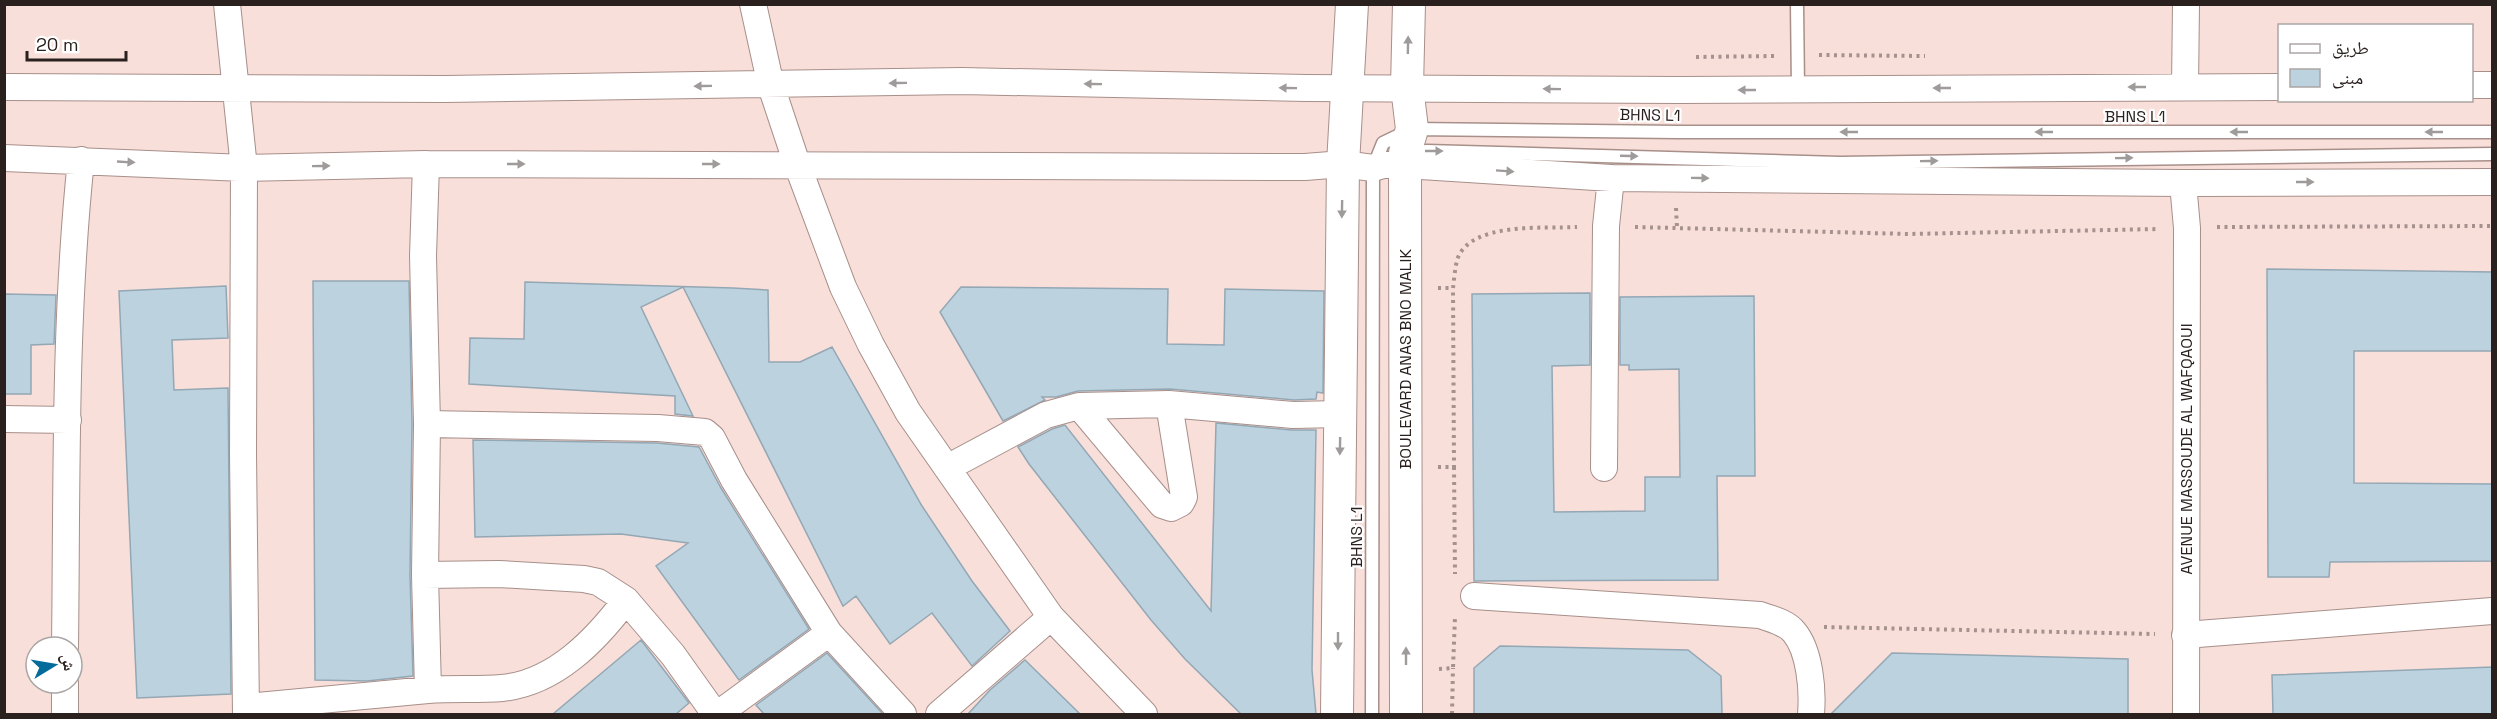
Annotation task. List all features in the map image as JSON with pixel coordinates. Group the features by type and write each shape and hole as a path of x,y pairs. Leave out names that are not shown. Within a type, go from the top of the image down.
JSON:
{"street":[{"path":"227,4 244,168 243,465 246,711 428,690 502,688 542,678 574,656 603,628 626,600"},
{"path":"753,4 771,86 797,164 843,287 871,345 908,412 1051,617 1144,714"},
{"name":"BOULEVARD ANAS BNO MALIK","path":"1353,4 1346,87 1387,157 1405,288 1406,714"},
{"name":"BOULEVARD ANAS BNO MALIK","path":"1337,714 1340,414 1387,157 1407,87 1409,4"},
{"path":"2186,87 2187,4"},
{"path":"4,87 771,86 962,81 1306,88 2278,87"},
{"path":"2473,85 2493,85"},
{"path":"4,158 244,168 426,164 1293,166 1387,157 1611,178 2183,183 2493,182"},
{"path":"65,635 68,420 75,215 81,160"},
{"path":"426,164 423,256 427,424 425,575 428,690"},
{"path":"1604,468 1606,226 1611,178"},
{"name":"AVENUE MASSOUDE AL WAFQAOUI","path":"2183,183 2187,228 2186,714"},
{"path":"947,468 1046,415 1079,406 1169,404 1293,415 1340,414"},
{"path":"1079,406 1162,505 1171,508 1181,503 1184,497 1169,404"},
{"path":"4,419 68,420"},
{"path":"427,424 658,428 705,432 712,438 734,480 829,633 903,714"},
{"path":"425,575 499,574 584,579 598,582 626,600 672,655 716,714 829,633"},
{"path":"1474,596 1760,615 1779,622 1794,632 1809,670 1812,696 1811,714"},
{"path":"2185,635 2493,611"},
{"path":"939,714 1051,617"},
{"path":"64,695 65,714"}],"lane":[{"path":"1797,4 1798,89"},
{"name":"BHNS L1","path":"1387,157 1677,132 2493,132"},
{"path":"1387,157 1427,151 1840,163 2493,154"},
{"name":"BHNS L1","path":"1372,714 1387,157"},
{"name":"BHNS L1","path":"1378,714 1379,188 1387,157"}],"path":[{"path":"1405,468 1454,466 1453,288 1458,259 1469,241 1488,232 1606,226 1909,234 2187,228 2493,226"},
{"path":"1405,288 1453,288"},
{"path":"1794,632 1830,626 2185,635"},
{"path":"1452,714 1453,668"}],"building":[{"path":"2267,269 2493,272 2493,351 2354,351 2354,483 2493,484 2493,561 2330,562 2329,577 2268,577"},
{"path":"313,281 409,281 412,424 410,575 413,676 367,681 315,680"},
{"path":"525,282 733,288 768,290 769,362 800,362 832,347 922,506 972,581 1010,631 972,666 932,613 890,644 856,596 843,606 683,287 641,307 693,416 675,414 675,396 469,384 470,338 524,339"},
{"path":"226,286 228,338 172,340 174,390 228,388 231,694 137,698 119,291"},
{"path":"961,287 1168,289 1167,344 1224,345 1225,289 1324,291 1323,393 1317,392 1316,399 1294,400 1170,389 1078,391 1056,397 1042,397 1045,400 1003,421 940,312"},
{"path":"1590,293 1590,365 1552,366 1554,512 1645,511 1645,477 1680,477 1679,369 1629,370 1629,365 1620,365 1620,297 1754,296 1755,476 1717,476 1718,580 1474,581 1472,294"},
{"path":"4,294 56,295 54,344 31,345 31,394 4,394"},
{"path":"1216,423 1316,430 1312,670 1316,714 1241,714 1185,659 1151,620 1018,447 1052,429 1065,425 1211,611"},
{"path":"473,440 657,443 699,447 721,488 809,629 739,680 656,566 688,543 621,534 475,537"},
{"path":"641,640 689,703 676,714 553,714"},
{"path":"1500,646 1688,650 1721,676 1722,714 1474,714 1474,668"},
{"path":"827,653 883,714 764,714 756,705"},
{"path":"1892,653 2128,659 2128,714 1831,714"},
{"path":"1025,660 1080,714 968,714 990,690"},
{"path":"2493,667 2493,714 2273,714 2272,675"}]}
